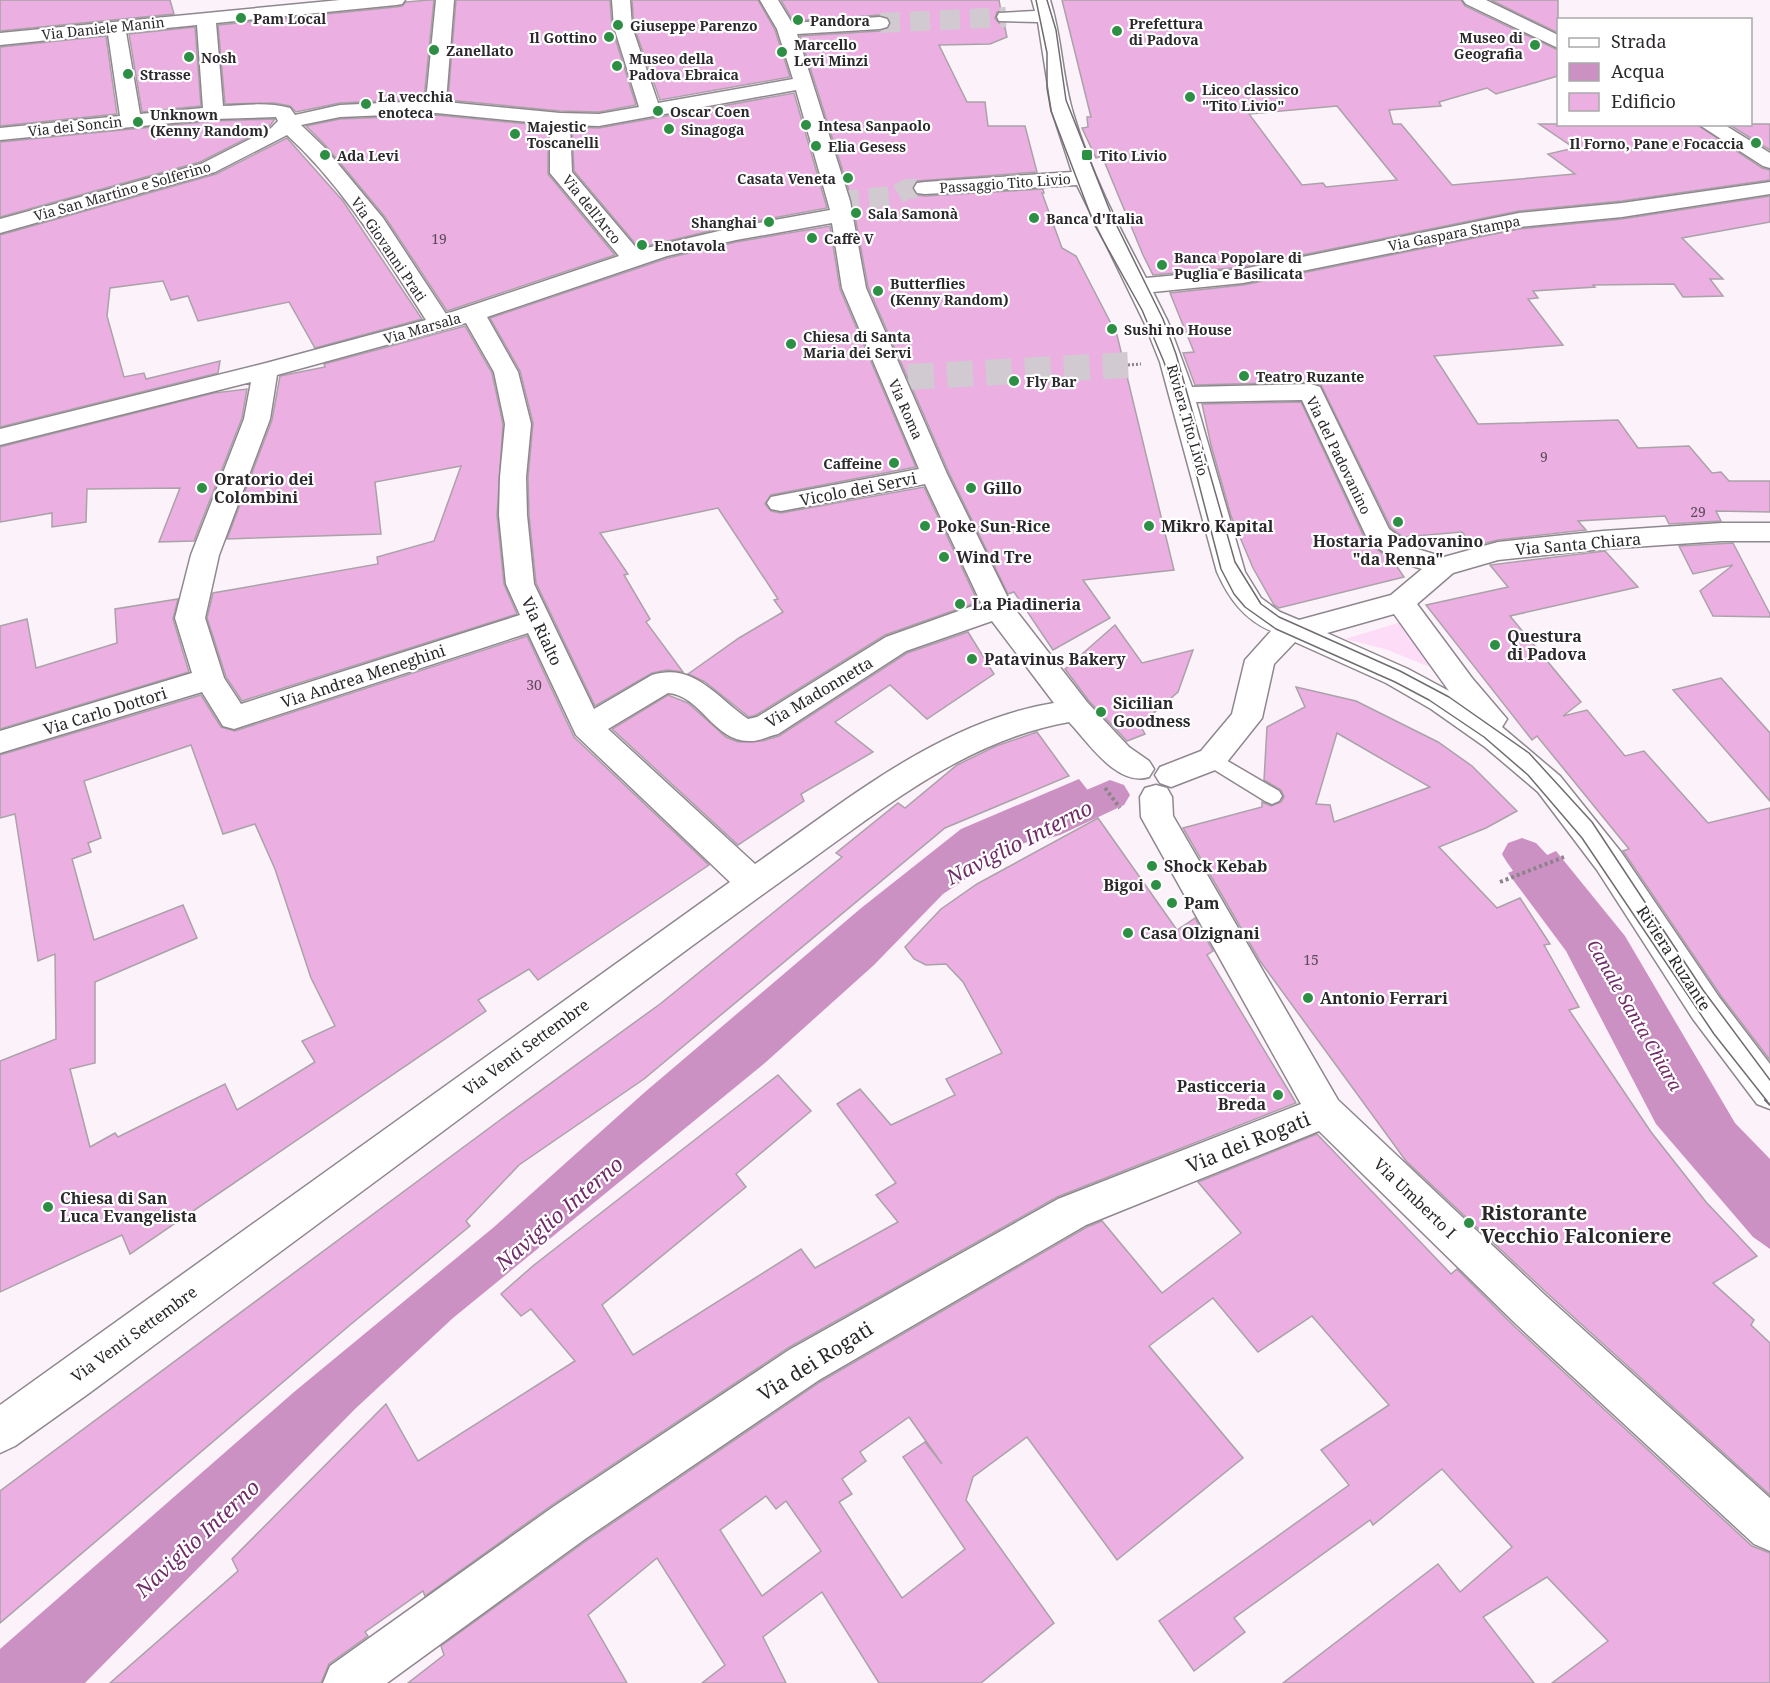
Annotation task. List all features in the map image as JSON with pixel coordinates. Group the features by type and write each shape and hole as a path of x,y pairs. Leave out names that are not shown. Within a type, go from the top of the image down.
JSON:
{"street":[{"path":"194,0 198,11 206,17 213,113"},
{"name":"Via Daniele Manin","path":"0,39 396,0"},
{"path":"436,107 445,0"},
{"path":"621,0 623,27 650,111"},
{"name":"Via Roma","path":"769,0 786,30 831,217 854,288 900,377 934,474 998,608 1076,710 1147,788"},
{"path":"1472,0 1557,42"},
{"path":"1006,17 1044,8"},
{"name":"Riviera Tito Livio","path":"1044,8 1062,111 1084,178 1156,322 1182,395 1231,572 1238,587 1251,605 1270,619 1397,676 1443,701 1496,739 1549,784"},
{"path":"786,30 880,23"},
{"path":"116,27 131,120"},
{"name":"Via San Martino e Solferino","path":"0,226 207,168 277,133 289,122 364,109 436,107 560,119 599,120 798,84"},
{"name":"Via dei Soncin","path":"0,134 213,113 282,112 289,122"},
{"name":"Via dell'Arco","path":"560,119 561,173 633,259"},
{"name":"Via Giovanni Prati","path":"289,122 294,130 317,151 375,223 440,324"},
{"path":"1711,126 1770,162"},
{"name":"Passaggio Tito Livio","path":"925,188 1084,178"},
{"name":"Via Gaspara Stampa","path":"1139,286 1243,276 1519,220 1622,210 1770,188"},
{"name":"Via Marsala","path":"0,437 265,371 440,324 633,259 752,229 831,217"},
{"name":"Via Rialto","path":"473,314 506,372 518,424 513,477 513,515 520,584 587,727 753,883"},
{"path":"209,679 190,618 205,555 257,419 265,371"},
{"name":"Via del Padovanino","path":"1182,395 1311,392 1378,534 1404,554 1443,566"},
{"name":"Vicolo dei Servi","path":"781,503 934,474"},
{"name":"Via Santa Chiara","path":"1401,602 1443,566 1498,551 1603,540 1722,532 1770,532"},
{"path":"1147,788 1212,759 1246,718 1260,660 1286,634 1401,602 1461,686 1549,784"},
{"name":"Via Madonnetta","path":"587,727 663,682 676,681 688,685 735,724 749,730 767,726 896,644 998,608"},
{"name":"Via Andrea Meneghini","path":"209,679 234,718 535,620"},
{"name":"Via Carlo Dottori","path":"0,742 209,679"},
{"name":"Via Venti Settembre","path":"0,1431 753,883 882,793 980,736 1027,718 1076,710"},
{"name":"Riviera Ruzante","path":"1549,784 1609,861 1706,1008 1770,1093"},
{"name":"Via Umberto I","path":"1147,788 1157,817 1325,1112 1531,1310 1770,1528"},
{"name":"Via dei Rogati","path":"347,1683 569,1523 804,1365 1072,1212 1325,1112"}],"lane":[{"path":"1212,759 1272,796"}],"path":[{"path":"1128,365 1142,364"},
{"path":"1104,786 1147,788"},
{"path":"1500,882 1562,858"}],"shaded area":[{"path":"1401,622 1430,667 1385,649 1345,639"}],"water":[{"path":"1079,779 1101,807 1008,851 943,894 874,965 766,1062 453,1318 355,1409 85,1683 0,1683 0,1649 294,1392 494,1227 645,1092 860,909 961,829"},
{"path":"1556,851 1625,936 1735,1123 1770,1159 1770,1249 1753,1237 1656,1124 1566,951 1508,873"}],"building":[{"path":"0,0 170,0 174,14 0,31"},
{"path":"434,0 424,99 340,103 296,112 290,106 274,103 225,104 218,25 396,7 406,2"},
{"path":"456,0 610,0 612,28 636,105 599,112 560,111 448,100"},
{"path":"632,0 758,0 775,30 790,77 660,100 634,27"},
{"path":"781,0 999,0 1001,11 997,12 995,18 999,23 1004,23 1007,37 990,44 939,45 967,102 985,102 988,126 1025,126 1037,172 917,181 912,189 917,195 925,196 1043,189 1044,193 1042,193 1062,248 1076,256 1117,335 1174,570 1083,580 1110,618 1053,650 1014,592 1008,594 949,473 868,287 852,200 800,36 880,31 889,28 891,22 888,17 880,15 793,21"},
{"path":"1062,0 1461,0 1465,6 1557,50 1557,76 1496,94 1487,88 1439,102 1441,106 1389,110 1393,124 1401,124 1452,185 1575,174 1548,154 1574,148 1539,124 1699,126 1762,168 1770,170 1770,180 1622,201 1519,211 1243,267 1153,275 1102,156 1096,158 1082,128 1088,127 1087,117 1091,117","holes":["1337,106 1397,180 1326,187 1323,183 1302,185 1249,114"]},
{"path":"1491,0 1558,0 1557,33"},
{"path":"195,27 201,106 142,112 129,34"},
{"path":"106,36 117,114 0,126 0,47"},
{"path":"794,93 827,208 735,225 639,248 574,171 572,127 599,128"},
{"path":"436,115 548,126 548,174 615,255 447,311 385,217 326,146 306,126 340,119"},
{"path":"275,119 269,127 200,162 0,217 0,142 213,121"},
{"path":"1770,124 1770,150 1731,126"},
{"path":"287,138 343,201 422,319 315,348 289,302 198,321 188,296 171,300 163,281 110,288 107,316 124,377 144,373 146,379 220,361 218,373 0,427 0,235 216,174"},
{"path":"1770,196 1770,222 1682,238 1723,279 1710,279 1723,296 1683,297 1674,284 1593,285 1595,287 1533,291 1538,298 1528,299 1563,345 1434,356 1478,424 1618,420 1638,448 1689,446 1712,473 1721,472 1729,481 1770,481 1770,512 1716,511 1721,521 1669,524 1665,516 1578,521 1586,530 1498,540 1474,546 1462,532 1403,537 1391,528 1321,385 1311,382 1195,385 1183,353 1194,352 1170,293 1243,285 1519,229 1622,219"},
{"path":"830,226 840,289 916,467 771,495 765,504 771,511 781,513 924,487 978,602 885,635 756,715 749,717 705,682 688,674 739,638 783,612 774,600 778,599 718,508 600,533 628,574 624,575 650,619 646,622 683,672 667,670 652,673 595,706 536,583 529,515 528,477 533,423 520,371 490,318 668,258 736,242"},
{"path":"465,326 492,373 503,424 497,515 504,584 517,614 242,701 226,677 207,618 213,593 378,564 377,557 434,541 461,466 375,482 381,534 227,539 272,420 280,376 325,367 324,364"},
{"path":"247,389 242,418 194,541 159,542 180,488 87,489 86,522 52,527 52,513 0,522 0,447 214,393"},
{"path":"1301,402 1366,541 1394,562 1404,577 1279,608 1274,605 1253,568 1231,516 1202,404"},
{"path":"1733,543 1770,617 1713,616 1700,591 1733,565 1693,574 1679,546"},
{"path":"1605,551 1638,587 1510,616 1581,702 1563,716 1587,710 1625,756 1644,751 1708,823 1770,808 1770,1060 1721,996 1623,851 1629,849 1537,736 1532,740 1426,605 1508,587 1490,565"},
{"path":"178,599 173,619 189,672 0,729 0,626 27,619 36,668 117,643 115,609"},
{"path":"1115,625 1142,663 1193,650 1178,692 1140,725 1145,734 1127,741 1089,701 1065,669"},
{"path":"968,632 994,674 927,719 890,685 835,722 873,752 801,794 804,801 738,845 612,729 668,695 688,703 726,737 738,742 762,741 779,736 907,653"},
{"path":"527,636 574,737 709,865 538,980 529,969 478,1000 486,1011 130,1254 122,1235 0,1292 0,1061 56,1039 55,954 38,961 15,814 0,818 0,755 201,695 221,727 235,731","holes":["191,745 223,834 255,824 275,869 311,978 335,1026 302,1041 315,1062 237,1110 225,1084 118,1137 115,1133 90,1147 70,1069 95,1063 95,982 197,938 183,905 94,940 72,859 91,852 88,843 101,838 84,781"]},
{"path":"1721,678 1770,733 1770,801 1673,690"},
{"path":"1296,687 1356,701 1438,742 1472,766 1517,811 1486,828 1439,847 1497,908 1520,898 1550,944 1544,945 1579,1007 1569,1010 1651,1132 1706,1202 1757,1256 1713,1283 1754,1320 1751,1325 1770,1343 1770,1495 1548,1294 1406,1161 1260,961 1183,828 1262,807 1262,802 1271,806 1281,802 1284,797 1281,790 1264,780 1267,727 1305,707","holes":["1337,733 1430,787 1334,822 1330,805 1316,804"]},
{"path":"1037,732 1069,776 945,828 644,1079 519,1165 466,1221 470,1226 350,1325 0,1623 0,1491 660,1004 842,857 836,853 898,803 905,808 957,765 996,746"},
{"path":"1098,818 1177,930 1195,918 1213,951 1207,955 1296,1103 1057,1197 788,1348 552,1505 425,1596 423,1591 365,1632 368,1636 329,1664 321,1683 110,1683 238,1571 232,1559 386,1404 418,1461 575,1361 531,1309 521,1316 501,1294 534,1265 778,1075 811,1111 736,1174 746,1187 602,1305 633,1355 801,1249 815,1268 898,1222 876,1195 896,1183 837,1104 860,1089 891,1125 955,1095 946,1079 1002,1053 963,982 946,964 926,965 914,959 905,947 941,909 977,884"},
{"path":"1317,1134 1451,1274 1457,1269 1514,1326 1752,1546 1770,1553 1770,1683 1552,1683 1608,1641 1547,1577 1483,1617 1534,1683 1283,1683 1438,1564 1460,1592 1512,1547 1442,1469 1373,1525 1370,1520 1234,1618 1245,1632 1194,1671 1159,1621 1349,1485 1321,1450 1389,1405 1312,1316 1258,1352 1213,1298 1149,1346 1243,1458 1117,1560 1027,1437 973,1477 966,1500 1054,1623 981,1683 879,1683 822,1592 763,1637 786,1683 702,1683 725,1665 657,1558 588,1615 627,1683 408,1683 444,1655 441,1646 586,1541 820,1382 1087,1227 1102,1221 1162,1293 1241,1233 1198,1182","holes":["909,1417 942,1464 925,1442 903,1457 965,1549 902,1598 839,1502 852,1494 842,1479 866,1461 860,1452","766,1496 776,1509 786,1501 821,1551 762,1596 720,1530"]}],"waterway":[{"name":"Naviglio Interno","path":"1046,824 1110,795"},
{"name":"Canale Santa Chiara","path":"1522,854 1566,903"}],"tunnel":[{"path":"880,23 1006,17"},
{"path":"839,201 895,196 907,189 925,188"},
{"path":"908,377 1128,365"}],"tram line":[{"path":"1036,0 1047,53 1047,88 1051,111 1094,224 1142,310 1164,362 1184,427 1221,569 1234,594 1245,607 1276,629 1395,682 1429,700 1484,737 1528,775 1582,838 1714,1034 1767,1101"},
{"path":"1047,0 1056,30 1066,100 1112,216 1163,319 1176,354 1235,562 1261,604 1279,617 1400,671 1449,697 1529,753 1592,822 1703,990 1770,1080"},
{"path":"1765,1100 1770,1105"}],"place":[{"name":"Pam Local","path":"241,18"},
{"name":"Pandora","path":"798,20"},
{"name":"Giuseppe Parenzo","path":"618,25"},
{"name":"Prefettura di Padova","path":"1117,31"},
{"name":"Il Gottino","path":"609,37"},
{"name":"Museo di Geografia","path":"1535,45"},
{"name":"Zanellato","path":"434,50"},
{"name":"Marcello Levi Minzi","path":"782,52"},
{"name":"Nosh","path":"189,57"},
{"name":"Museo della Padova Ebraica","path":"617,66"},
{"name":"Strasse","path":"128,74"},
{"name":"Liceo classico \"Tito Livio\"","path":"1190,97"},
{"name":"La vecchia enoteca","path":"366,104"},
{"name":"Oscar Coen","path":"658,111"},
{"name":"Unknown (Kenny Random)","path":"138,122"},
{"name":"Intesa Sanpaolo","path":"806,125"},
{"name":"Sinagoga","path":"669,129"},
{"name":"Majestic Toscanelli","path":"515,134"},
{"name":"Il Forno, Pane e Focaccia","path":"1756,143"},
{"name":"Elia Gesess","path":"816,146"},
{"name":"Ada Levi","path":"325,155"},
{"name":"Tito Livio","path":"1087,155"},
{"name":"Casata Veneta","path":"848,178"},
{"name":"Sala Samonà","path":"856,213"},
{"name":"Banca d'Italia","path":"1034,218"},
{"name":"Shanghai","path":"769,222"},
{"name":"Caffè V","path":"812,238"},
{"name":"Enotavola","path":"642,245"},
{"name":"Banca Popolare di Puglia e Basilicata","path":"1162,265"},
{"name":"Butterflies (Kenny Random)","path":"878,291"},
{"name":"Sushi no House","path":"1112,329"},
{"name":"Chiesa di Santa Maria dei Servi","path":"791,344"},
{"name":"Teatro Ruzante","path":"1244,376"},
{"name":"Fly Bar","path":"1014,381"},
{"name":"Caffeine","path":"894,463"},
{"name":"Oratorio dei Colombini","path":"202,488"},
{"name":"Gillo","path":"971,488"},
{"name":"Hostaria Padovanino \"da Renna\"","path":"1398,522"},
{"name":"Poke Sun-Rice","path":"925,526"},
{"name":"Mikro Kapital","path":"1149,526"},
{"name":"Wind Tre","path":"944,557"},
{"name":"La Piadineria","path":"960,604"},
{"name":"Questura di Padova","path":"1495,645"},
{"name":"Patavinus Bakery","path":"972,659"},
{"name":"Sicilian Goodness","path":"1101,712"},
{"name":"Shock Kebab","path":"1152,866"},
{"name":"Bigoi","path":"1156,885"},
{"name":"Pam","path":"1172,903"},
{"name":"Casa Olzignani","path":"1128,933"},
{"name":"Antonio Ferrari","path":"1308,998"},
{"name":"Pasticceria Breda","path":"1278,1095"},
{"name":"Chiesa di San Luca Evangelista","path":"48,1207"},
{"name":"Ristorante Vecchio Falconiere","path":"1469,1223"}]}
